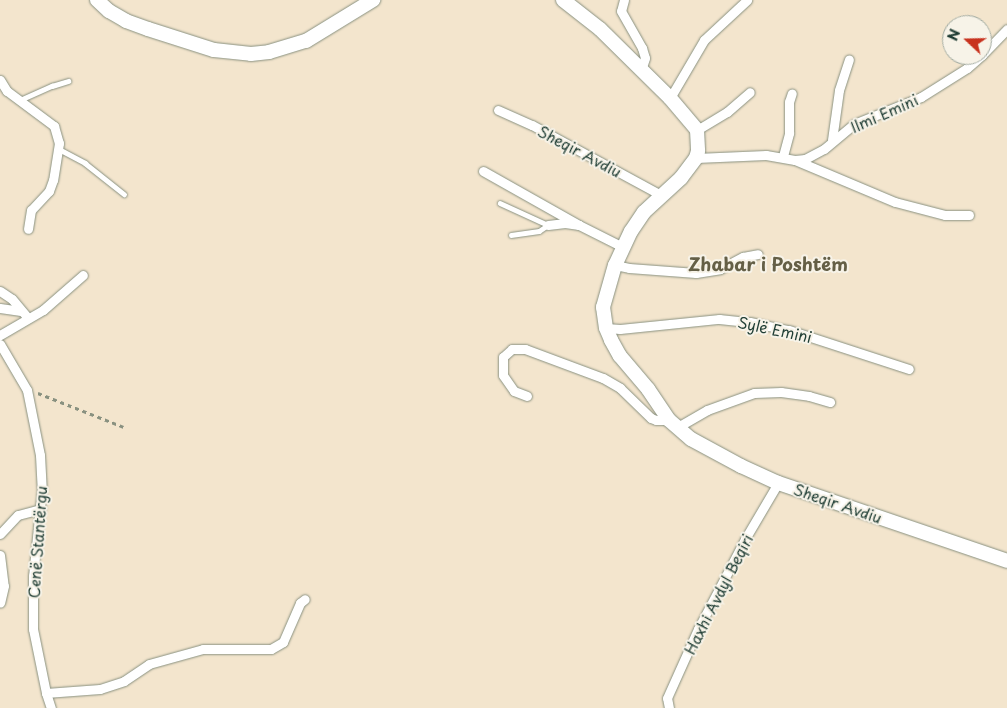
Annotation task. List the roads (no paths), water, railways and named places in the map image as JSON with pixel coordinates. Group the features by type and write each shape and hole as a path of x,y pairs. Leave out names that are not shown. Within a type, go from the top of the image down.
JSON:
{"street":[{"path":"97,0 121,18 148,30 214,50 251,54 269,52 306,41 373,0"},
{"path":"563,0 600,29 670,98 697,130 698,151 696,158 733,155 783,156 914,208 945,215 969,215"},
{"path":"624,0 621,11 642,48 645,58 641,70"},
{"path":"670,98 704,40 747,0"},
{"name":"Ilmi Emini","path":"992,45 1007,29"},
{"path":"832,140 839,90 849,60"},
{"name":"Ilmi Emini","path":"795,160 805,159 817,154 854,124 921,98 970,65"},
{"path":"0,80 7,90 19,101 54,126 60,149 49,191 32,210 28,229"},
{"path":"697,130 726,112 750,92"},
{"path":"783,156 790,133 789,102 792,93"},
{"name":"Sheqir Avdiu","path":"498,110 532,125 661,195"},
{"name":"Sheqir Avdiu","path":"672,424 648,389 620,356 606,328 603,307 615,265 623,247 644,212 681,178 696,158"},
{"path":"483,171 579,225 623,247"},
{"path":"548,225 565,223 579,225"},
{"path":"615,265 628,268 696,273 720,270 743,257 758,254"},
{"path":"0,335 43,310 83,275"},
{"path":"0,291 12,299 28,318"},
{"path":"0,308 21,311"},
{"name":"Sylë Emini","path":"606,328 646,327 719,319 750,322 788,330 909,369"},
{"name":"Cenë Stantërgu","path":"0,344 26,390 40,455 41,509 33,576 33,629 46,693 51,708"},
{"name":"Sheqir Avdiu","path":"527,396 514,392 503,375 503,357 512,350 525,349 603,378 620,388 652,418 672,424 741,466 778,483 1007,561"},
{"path":"672,424 754,393 781,392 830,402"},
{"name":"Haxhi Avdyl Beqiri","path":"669,708 667,698 698,629 745,539 778,483"},
{"path":"0,534 18,515 41,509"},
{"name":"Cenë Stantërgu","path":"0,555 4,586 0,603"},
{"path":"46,693 100,689 124,681 149,664 204,649 271,649 283,642 300,603 305,599"}],"lane":[{"path":"19,101 68,81"},
{"path":"60,149 85,163 124,194"},
{"path":"500,203 548,225 540,231 511,236"}],"district":[{"name":"Zhabar i Poshtëm","path":"768,264"}]}
